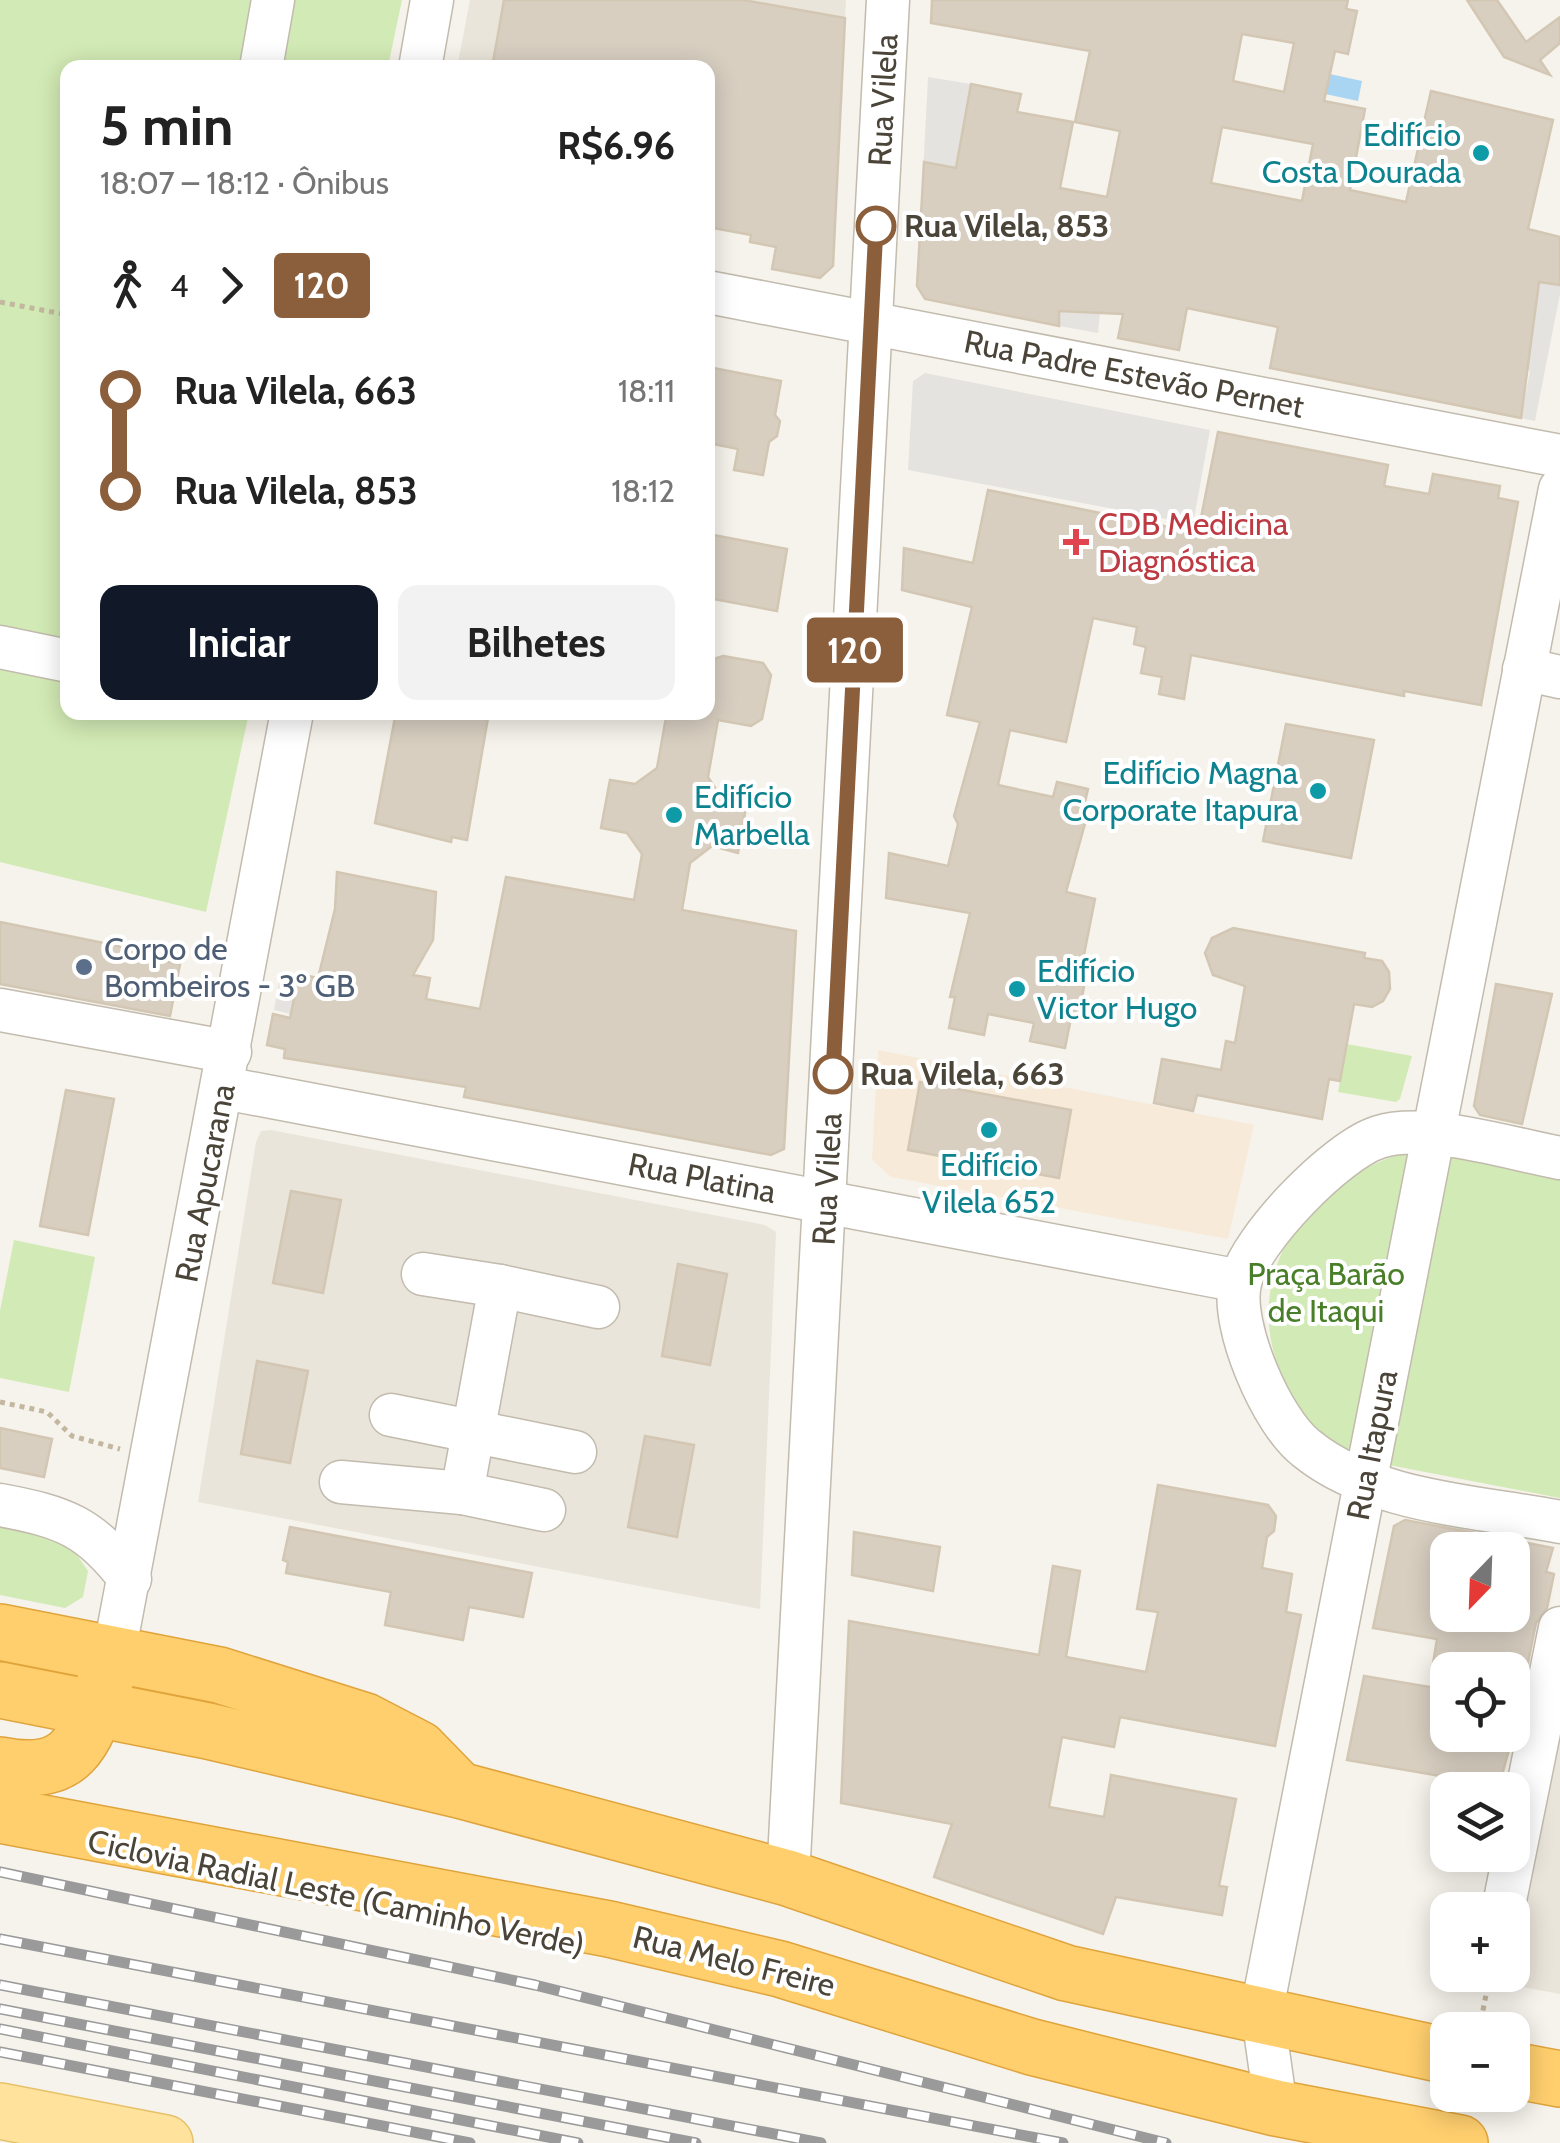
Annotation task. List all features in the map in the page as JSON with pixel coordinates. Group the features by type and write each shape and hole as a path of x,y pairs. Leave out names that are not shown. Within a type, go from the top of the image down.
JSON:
{"highway":[{"path":"0,1632 219,1675 365,1721 419,1749 459,1790"},
{"path":"0,1765 29,1770 63,1762 83,1738 114,1653"},
{"path":"0,1690 459,1790 788,1878 1066,1973 1430,2052"},
{"name":"Rua Melo Freire","path":"0,1815 628,1934 780,1969 1032,2047 1276,2108 1460,2143"},
{"path":"1530,2073 1560,2079"}],"main road":[{"path":"0,2111 165,2143"}],"street":[{"path":"262,60 274,0"},
{"path":"421,60 432,0"},
{"name":"Rua Vilela","path":"788,1878 888,0"},
{"name":"Rua Padre Estevão Pernet","path":"715,293 1560,456"},
{"name":"Rua Itapura","path":"1276,2108 1264,2019 1433,1135 1542,673 1560,489"},
{"path":"0,647 60,659"},
{"name":"Rua Apucarana","path":"114,1653 291,720"},
{"name":"Rua Platina","path":"0,1010 227,1070 826,1202 1240,1281"},
{"path":"1560,1158 1400,1132 1355,1148 1287,1210 1240,1281 1240,1307 1252,1357 1274,1409 1303,1446 1366,1481 1560,1522"},
{"path":"423,1274 598,1306"},
{"path":"462,1493 500,1286"},
{"path":"390,1415 476,1429 575,1452"},
{"path":"341,1482 462,1493 544,1510"},
{"path":"0,1505 53,1515 80,1527 106,1548 130,1579"},
{"path":"1507,1892 1560,1628"}],"path":[{"path":"0,302 60,313"},
{"path":"0,1402 47,1412 72,1436 152,1457"}],"shaded area":[{"path":"470,0 551,0 641,60 459,60"},
{"path":"743,0 846,0 845,18"},
{"path":"928,77 971,84 959,169 1161,207 919,250"},
{"path":"1539,282 1560,285 1560,294 1535,421 1521,418 1530,371 1526,369 1533,332 1528,330"},
{"path":"1059,311 1100,313 1098,333 1059,326"},
{"path":"925,373 1210,430 1193,524 908,470 913,381"},
{"path":"281,971 299,974 291,1014 274,1010"},
{"path":"878,1050 1254,1125 1228,1239 891,1177 872,1160"},
{"path":"261,1131 765,1225 776,1232 760,1609 198,1502 256,1142"},
{"path":"1560,1723 1560,1994 1530,1988 1530,1892 1525,1892"}],"green space":[{"path":"0,0 402,0 389,60 60,60 60,720 247,720 206,912 0,862"},
{"path":"1347,1044 1412,1056 1400,1099 1396,1102 1338,1092"},
{"name":"Praça Barão de Itaqui","path":"1410,1151 1353,1458 1318,1432 1292,1398 1270,1334 1269,1298 1277,1264 1292,1233 1314,1206 1374,1164"},
{"name":"Praça Barão de Itaqui","path":"1448,1153 1560,1174 1560,1498 1389,1465"},
{"path":"14,1240 95,1257 69,1392 0,1378 0,1311"},
{"path":"0,1526 68,1542 88,1571 83,1597 65,1608 0,1595"}],"water":[{"path":"1307,69 1362,81 1358,101 1302,89"}],"building":[{"path":"504,0 743,0 845,18 833,266 820,278 772,269 776,247 750,242 751,235 715,228 715,60 493,60"},
{"path":"932,0 1348,0 1346,9 1357,11 1348,54 1335,51 1324,101 1365,109 1350,190 1406,202 1431,91 1553,120 1528,229 1560,237 1560,285 1539,282 1521,418 1270,368 1278,327 1187,308 1179,350 1118,338 1123,314 1059,311 1059,326 925,299 917,286 924,162 956,168 971,84 1021,94 1017,112 1073,122 1060,188 1107,197 1120,131 1075,122 1090,51 931,23","holes":["1242,34 1294,43 1284,92 1233,81","1222,127 1313,144 1302,201 1211,183"]},
{"path":"1467,0 1497,0 1526,42 1560,17 1560,43 1540,60 1550,75 1504,57"},
{"path":"715,368 781,381 775,415 780,421 777,436 769,442 763,475 734,470 738,449 715,444"},
{"path":"1218,432 1388,465 1384,486 1429,494 1433,474 1500,486 1498,498 1518,502 1481,705 1404,691 1404,696 1191,655 1184,699 1159,694 1162,677 1141,673 1146,647 1134,644 1137,627 1093,618 1066,742 1010,730 998,785 1053,797 1057,782 1088,789 1082,815 1086,820 1066,892 1095,899 1079,980 1085,981 1078,1019 1071,1018 1065,1048 1030,1041 1034,1023 988,1014 984,1035 949,1028 955,997 950,997 970,913 886,898 889,853 948,866 958,824 954,816 980,722 947,715 972,607 902,590 904,548 973,563 988,490 1198,533"},
{"path":"715,535 787,549 777,611 715,599"},
{"path":"723,656 763,663 771,675 762,719 751,726 718,720 708,777 721,797 747,802 738,853 712,846 690,863 682,910 796,931 784,1149 771,1155 464,1097 466,1087 284,1058 285,1049 267,1045 273,1014 290,1018 299,974 318,978 335,909 337,872 436,892 433,940 413,975 430,978 426,999 480,1009 506,877 634,900 642,854 627,833 601,828 610,780 635,784 657,768 666,720 715,720 715,659"},
{"path":"394,720 488,720 467,840 452,837 451,842 375,823"},
{"name":"Edifício Magna Corporate Itapura","path":"1286,724 1374,740 1351,858 1263,841"},
{"path":"0,922 158,954 157,960 180,964 170,1016 0,984"},
{"path":"1233,928 1365,953 1364,958 1382,961 1389,972 1390,989 1383,1001 1372,1007 1354,1004 1340,1081 1329,1079 1322,1119 1197,1095 1193,1111 1154,1103 1162,1059 1221,1070 1226,1041 1235,1043 1245,986 1213,975 1205,953 1212,938"},
{"path":"1496,984 1552,994 1522,1124 1480,1115 1474,1106"},
{"name":"Edifício Vilela 652","path":"920,1082 1071,1110 1059,1178 908,1150"},
{"path":"66,1090 114,1099 88,1235 40,1226"},
{"path":"291,1191 341,1200 323,1293 273,1283"},
{"path":"678,1264 727,1274 710,1365 662,1356"},
{"path":"257,1361 308,1371 290,1463 241,1454"},
{"path":"0,1428 52,1439 44,1477 0,1468"},
{"path":"645,1436 694,1445 677,1537 628,1527"},
{"path":"1158,1485 1268,1505 1276,1516 1274,1531 1267,1537 1262,1568 1292,1574 1286,1612 1301,1615 1275,1746 1120,1717 1114,1747 1062,1737 1049,1807 1104,1817 1111,1775 1236,1799 1219,1886 1227,1887 1222,1915 1116,1897 1103,1934 934,1877 952,1824 841,1803 849,1621 1039,1655 1053,1566 1080,1571 1066,1657 1146,1672 1158,1612 1137,1609"},
{"path":"1405,1520 1470,1532 1430,1532 1430,1632 1530,1632 1530,1544 1553,1548 1546,1572 1554,1574 1547,1608 1536,1623 1530,1653 1435,1652 1437,1639 1373,1628 1394,1526"},
{"path":"290,1527 532,1573 523,1617 469,1607 463,1640 385,1625 391,1592 286,1573 288,1562 283,1560"},
{"path":"854,1532 940,1547 933,1591 852,1575"},
{"path":"1364,1676 1430,1687 1430,1752 1508,1752 1503,1772 1430,1774 1347,1760"}],"railway":[{"path":"0,1872 535,1985 1166,2143"},
{"path":"0,1939 1063,2143"},
{"path":"0,1985 821,2143"},
{"path":"0,2009 696,2143"},
{"path":"0,2029 578,2143"},
{"path":"0,2052 470,2143"}],"bus line":[{"name":"120","path":"833,1074 876,226"}],"place":[{"name":"Edifício Costa Dourada","path":"1481,153"},
{"name":"Rua Vilela, 853","path":"876,226"},
{"name":"CDB Medicina Diagnóstica","path":"1076,542"},
{"name":"Edifício Magna Corporate Itapura","path":"1318,791"},
{"name":"Edifício Marbella","path":"674,815"},
{"name":"Corpo de Bombeiros - 3º GB","path":"84,967"},
{"name":"Edifício Victor Hugo","path":"1017,989"},
{"name":"Rua Vilela, 663","path":"833,1074"},
{"name":"Edifício Vilela 652","path":"989,1130"}]}
